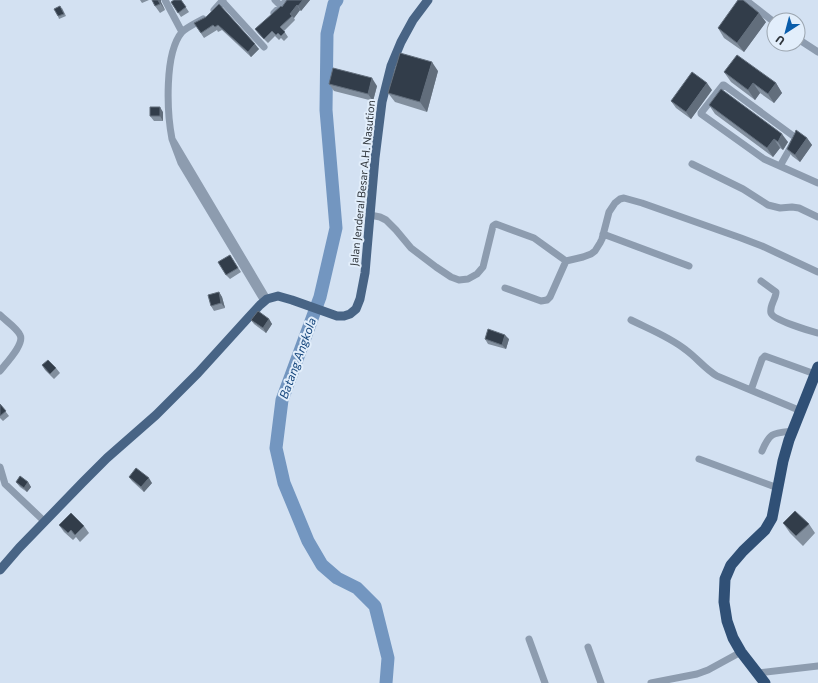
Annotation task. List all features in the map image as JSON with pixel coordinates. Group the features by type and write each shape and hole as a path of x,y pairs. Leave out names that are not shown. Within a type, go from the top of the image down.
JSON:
{"highway":[{"path":"765,683 741,652 733,638 727,621 724,602 725,579 730,565 765,530 772,518 783,461 793,431 816,376"}],"main road":[{"name":"Jalan Jenderal Besar A.H. Nasution","path":"266,300 278,296 337,316 350,314 356,309 360,299 365,272 375,158 382,102 390,66 412,20 428,0"},
{"path":"0,570 44,521 107,458 156,415 192,379 260,304 266,300"}],"street":[{"path":"165,0 182,32"},
{"path":"264,47 254,31 222,0 206,18 192,24 182,32 173,47 168,82 168,105 169,124 172,139 266,300"},
{"path":"275,0 281,6"},
{"path":"267,19 287,0"},
{"path":"747,1 766,16"},
{"path":"806,44 818,52"},
{"path":"780,166 795,138 723,85 701,114 761,157 780,166 818,183"},
{"path":"692,164 743,189 768,205 780,208 796,207 818,217"},
{"path":"370,216 380,217 386,220 411,248 451,277 459,280 468,279 477,274 482,267 493,226 496,224 534,238 566,260 591,254 600,244 609,212 612,207 620,199 627,198 762,246 818,272"},
{"path":"603,234 689,266"},
{"path":"505,288 541,301 547,300 550,297 566,260"},
{"path":"761,281 776,292 771,312 773,316 780,320 818,333"},
{"path":"0,315 20,333 22,339 20,346 0,371"},
{"path":"631,320 678,344 710,372 717,376 801,411"},
{"path":"751,390 762,359 765,356 816,376"},
{"path":"762,451 767,440 774,434 778,432 793,431"},
{"path":"699,459 778,488"},
{"path":"0,467 5,484 44,521"},
{"path":"528,639 545,683"},
{"path":"588,647 601,683"},
{"path":"653,683 697,674 708,670 741,652"},
{"path":"758,673 818,666"}],"building":[{"path":"152,0 158,0 160,4 155,6"},
{"path":"174,0 181,0 186,7 178,13 171,2"},
{"path":"287,0 303,0 290,14 292,16 280,27 285,32 281,36 278,33 276,35 272,31 264,39 255,29 281,6 282,7"},
{"path":"738,0 743,0 759,13 737,43 718,28"},
{"path":"219,4 255,44 248,52 218,25 215,27 213,25 201,33 194,23 206,17"},
{"path":"60,6 64,14 58,16 54,9"},
{"path":"400,53 432,62 420,102 388,93"},
{"path":"737,55 776,83 768,94 753,83 748,90 724,72"},
{"path":"333,68 372,78 368,94 329,84"},
{"path":"692,72 707,83 686,112 671,101"},
{"path":"721,89 782,134 778,142 774,139 767,148 709,105"},
{"path":"150,107 160,107 160,116 150,116"},
{"path":"796,130 807,138 795,155 787,149"},
{"path":"230,255 238,268 226,275 218,262"},
{"path":"219,292 221,303 211,306 208,295"},
{"path":"258,311 269,319 263,328 251,320"},
{"path":"488,329 505,335 502,345 485,339"},
{"path":"48,360 56,368 50,374 42,365"},
{"path":"0,404 6,411 0,416"},
{"path":"136,468 149,478 141,487 129,477"},
{"path":"20,476 28,482 24,488 16,482"},
{"path":"795,511 809,524 796,536 783,523"},
{"path":"71,513 84,526 75,535 71,530 68,533 59,525"}],"waterway":[{"name":"Batang Angkola","path":"337,0 334,4 327,34 326,110 336,228 320,297 282,400 276,448 284,483 308,541 322,565 337,578 357,588 375,606 388,658 386,683"}]}
